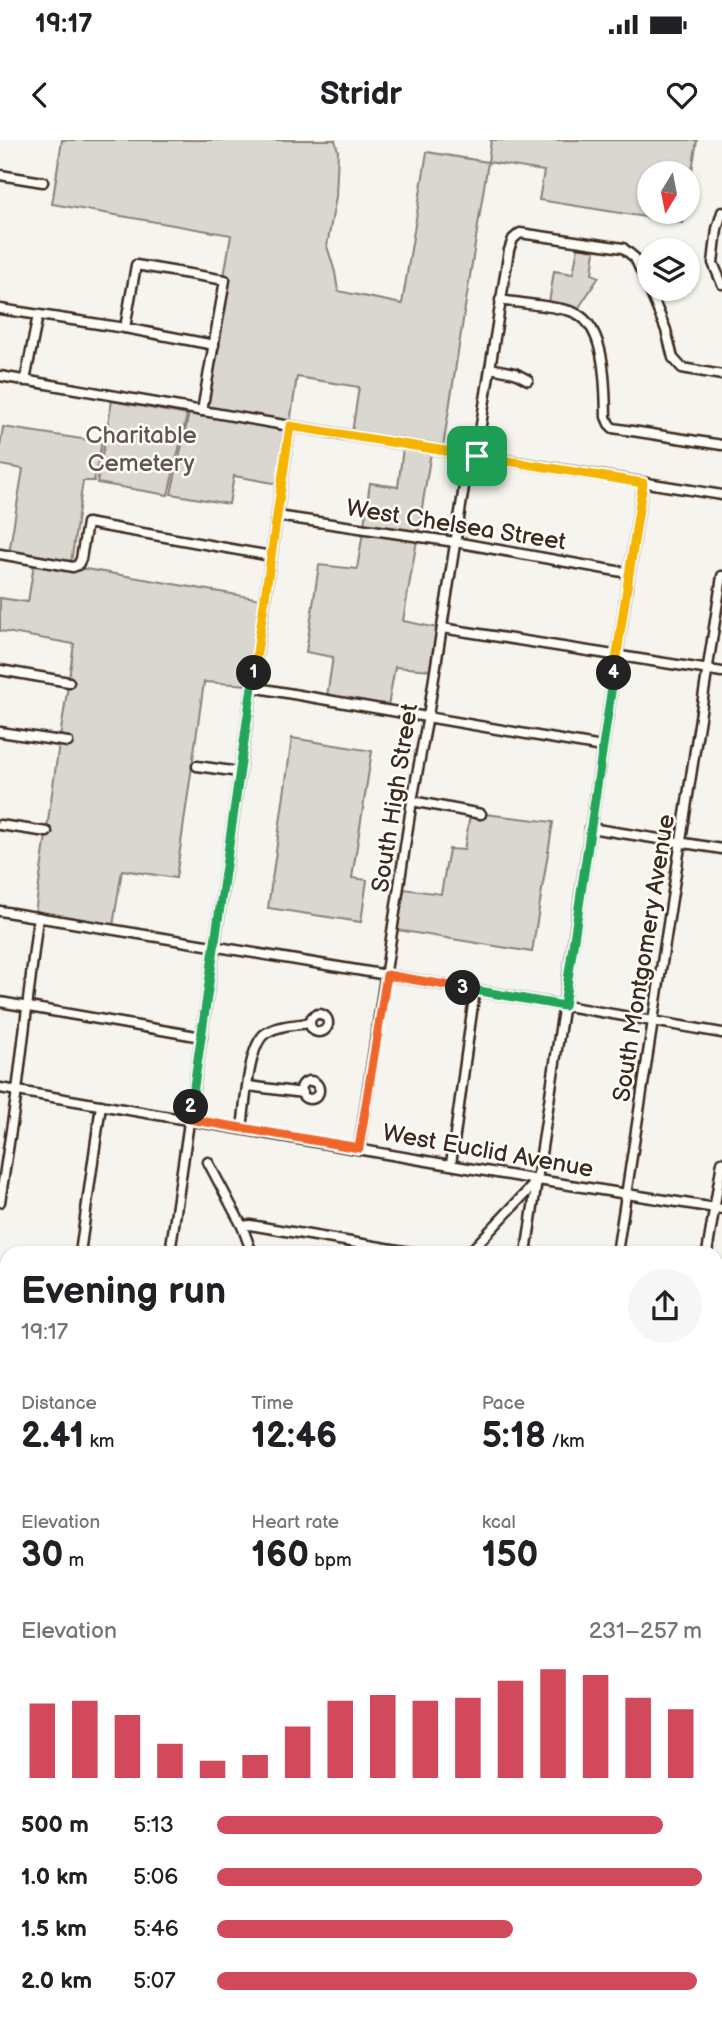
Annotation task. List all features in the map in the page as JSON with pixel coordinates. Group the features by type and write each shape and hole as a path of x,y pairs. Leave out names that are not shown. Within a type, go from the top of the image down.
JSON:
{"street":[{"path":"0,175 43,182"},
{"path":"722,212 713,263 722,284"},
{"name":"South High Street","path":"359,1148 455,542 513,239 520,233 623,248 635,258 647,284 666,330 673,358 682,368 722,375"},
{"path":"125,328 136,265 225,280 202,411"},
{"path":"500,300 570,311 585,319 602,357 606,417 613,428 722,445"},
{"path":"0,309 214,345"},
{"path":"25,380 37,315"},
{"path":"490,368 515,373 528,380"},
{"path":"0,376 290,426 722,495"},
{"path":"171,1246 290,426"},
{"path":"527,1246 643,483"},
{"name":"West Chelsea Street","path":"277,516 455,542 628,573"},
{"path":"0,554 73,567 78,565 81,559 87,523 271,556"},
{"name":"South Montgomery Avenue","path":"618,1246 722,576"},
{"path":"442,628 722,672"},
{"path":"0,670 69,682"},
{"path":"251,687 603,747"},
{"path":"0,732 68,742"},
{"path":"197,766 239,772"},
{"path":"412,801 481,814"},
{"path":"0,825 47,832"},
{"path":"590,828 722,849"},
{"path":"0,911 722,1033"},
{"path":"0,1202 38,917"},
{"path":"451,1164 475,990"},
{"path":"0,1002 202,1037"},
{"path":"242,1129 254,1047 263,1034 277,1027 309,1023"},
{"path":"248,1086 303,1093"},
{"name":"West Euclid Avenue","path":"0,1088 718,1208"},
{"path":"81,1246 101,1105"},
{"path":"208,1162 242,1226 249,1246"},
{"path":"709,1246 718,1208 722,1162"},
{"path":"476,1246 538,1180"},
{"path":"242,1226 250,1225 374,1246"}],"green space":[{"path":"62,140 335,140 338,151 336,197 327,246 338,291 402,304 427,152 488,162 443,447 352,433 359,387 297,377 290,423 206,409 229,278 224,277 231,235 52,204"},
{"path":"491,140 697,140 694,161 637,161 637,216 539,200 544,171 488,162"},
{"path":"578,247 595,250 592,274 599,277 578,309 549,303 554,271 573,274"},
{"name":"Charitable Cemetery","path":"112,401 187,415 168,495 97,483"},
{"path":"189,413 287,429 279,484 234,476 229,504 171,494"},
{"path":"3,427 102,442 94,481 83,481 71,563 9,553 23,469 0,465"},
{"path":"403,448 431,452 418,533 364,525 370,483 398,487"},
{"path":"363,532 417,540 403,621 438,628 431,670 395,667 388,706 327,696 333,657 306,652 319,565 357,569"},
{"path":"34,564 80,568 261,599 249,685 204,682 176,878 122,870 113,926 35,913 46,835 50,835 51,829 47,828 59,744 70,746 71,740 60,737 68,685 71,685 72,680 69,678 74,644 0,631 0,598 28,602"},
{"path":"292,738 372,751 352,878 367,880 361,922 268,908"},
{"path":"485,814 553,822 532,952 397,930 404,889 441,894 449,849 464,850 470,815 483,818"}],"route":[{"path":"290,426 477,456 643,483 564,1006 387,975 359,1148 189,1119 290,426"}]}
